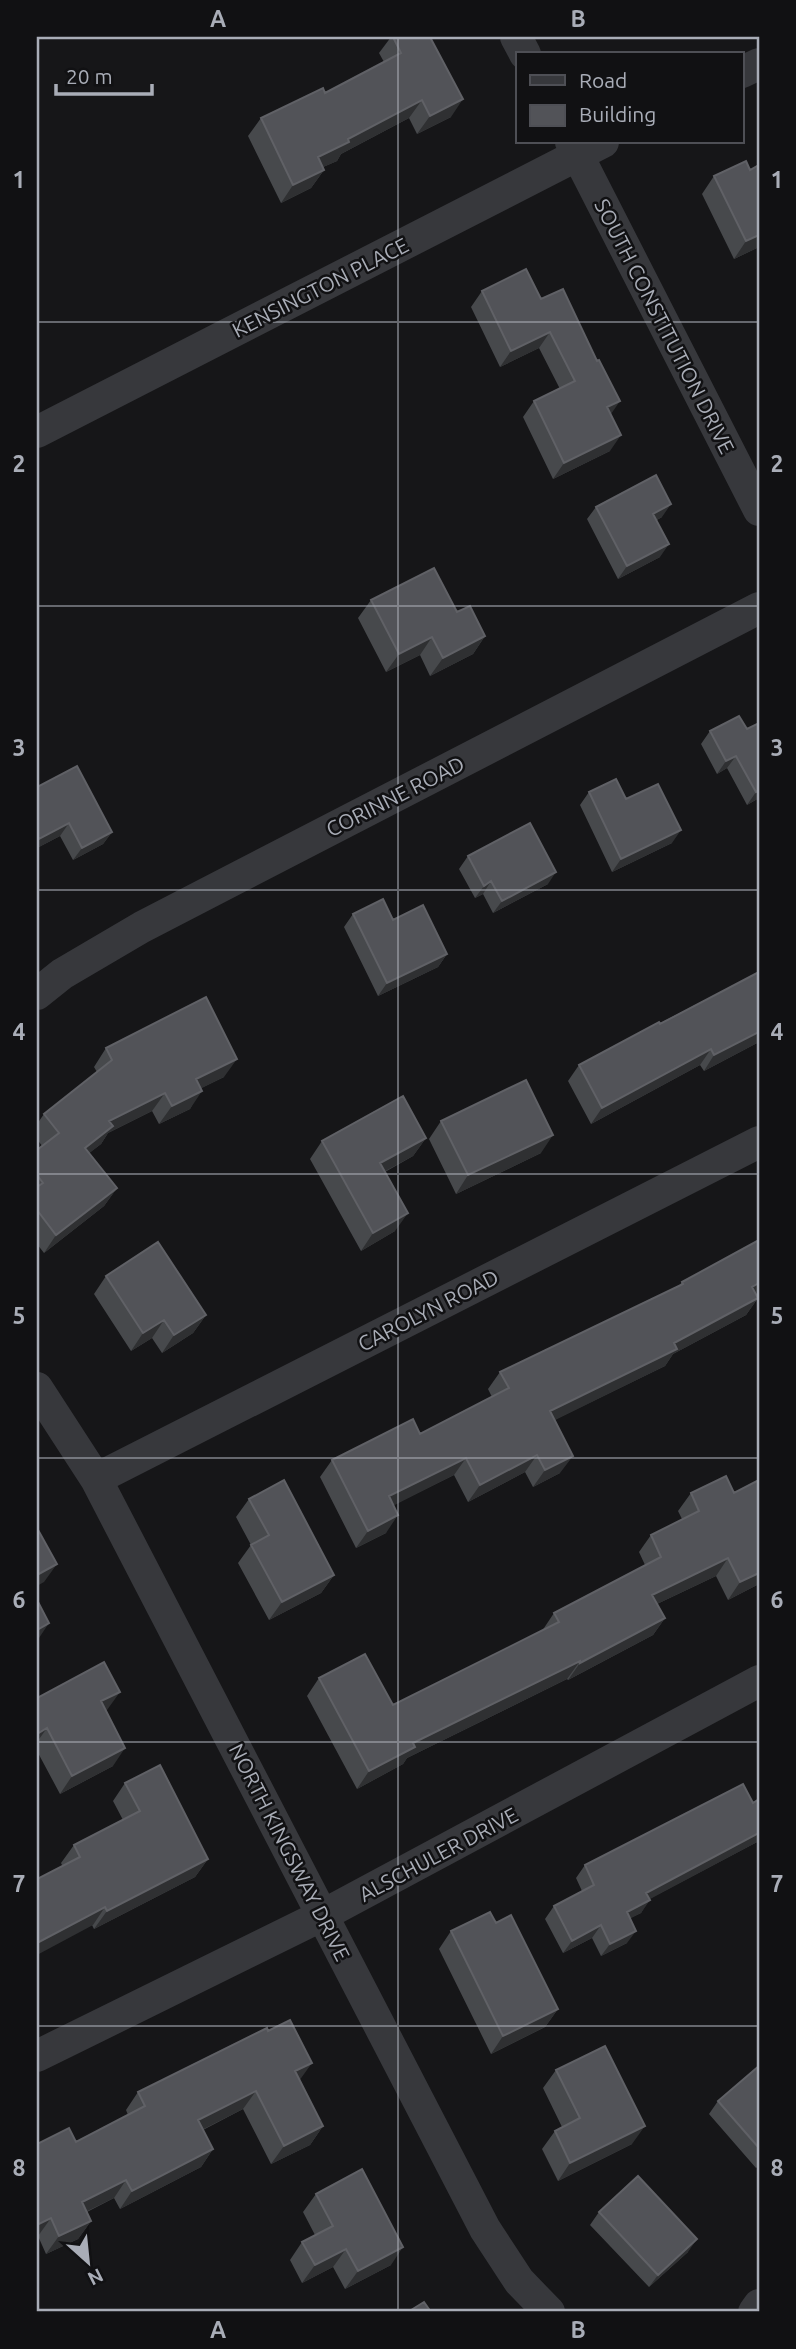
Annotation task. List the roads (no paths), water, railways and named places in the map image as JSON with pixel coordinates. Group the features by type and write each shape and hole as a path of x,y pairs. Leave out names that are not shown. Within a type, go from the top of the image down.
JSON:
{"street":[{"name":"KENSINGTON PLACE","path":"37,432 584,146"},
{"name":"SOUTH CONSTITUTION DRIVE","path":"584,146 759,510"},
{"name":"CORINNE ROAD","path":"37,994 62,974 142,927 759,608"},
{"name":"CAROLYN ROAD","path":"96,1479 759,1142"},
{"name":"NORTH KINGSWAY DRIVE","path":"37,1388 96,1479 485,2229 519,2281 549,2312"},
{"name":"ALSCHULER DRIVE","path":"37,2056 323,1915 759,1681"},
{"path":"754,2312 759,2305"}]}
